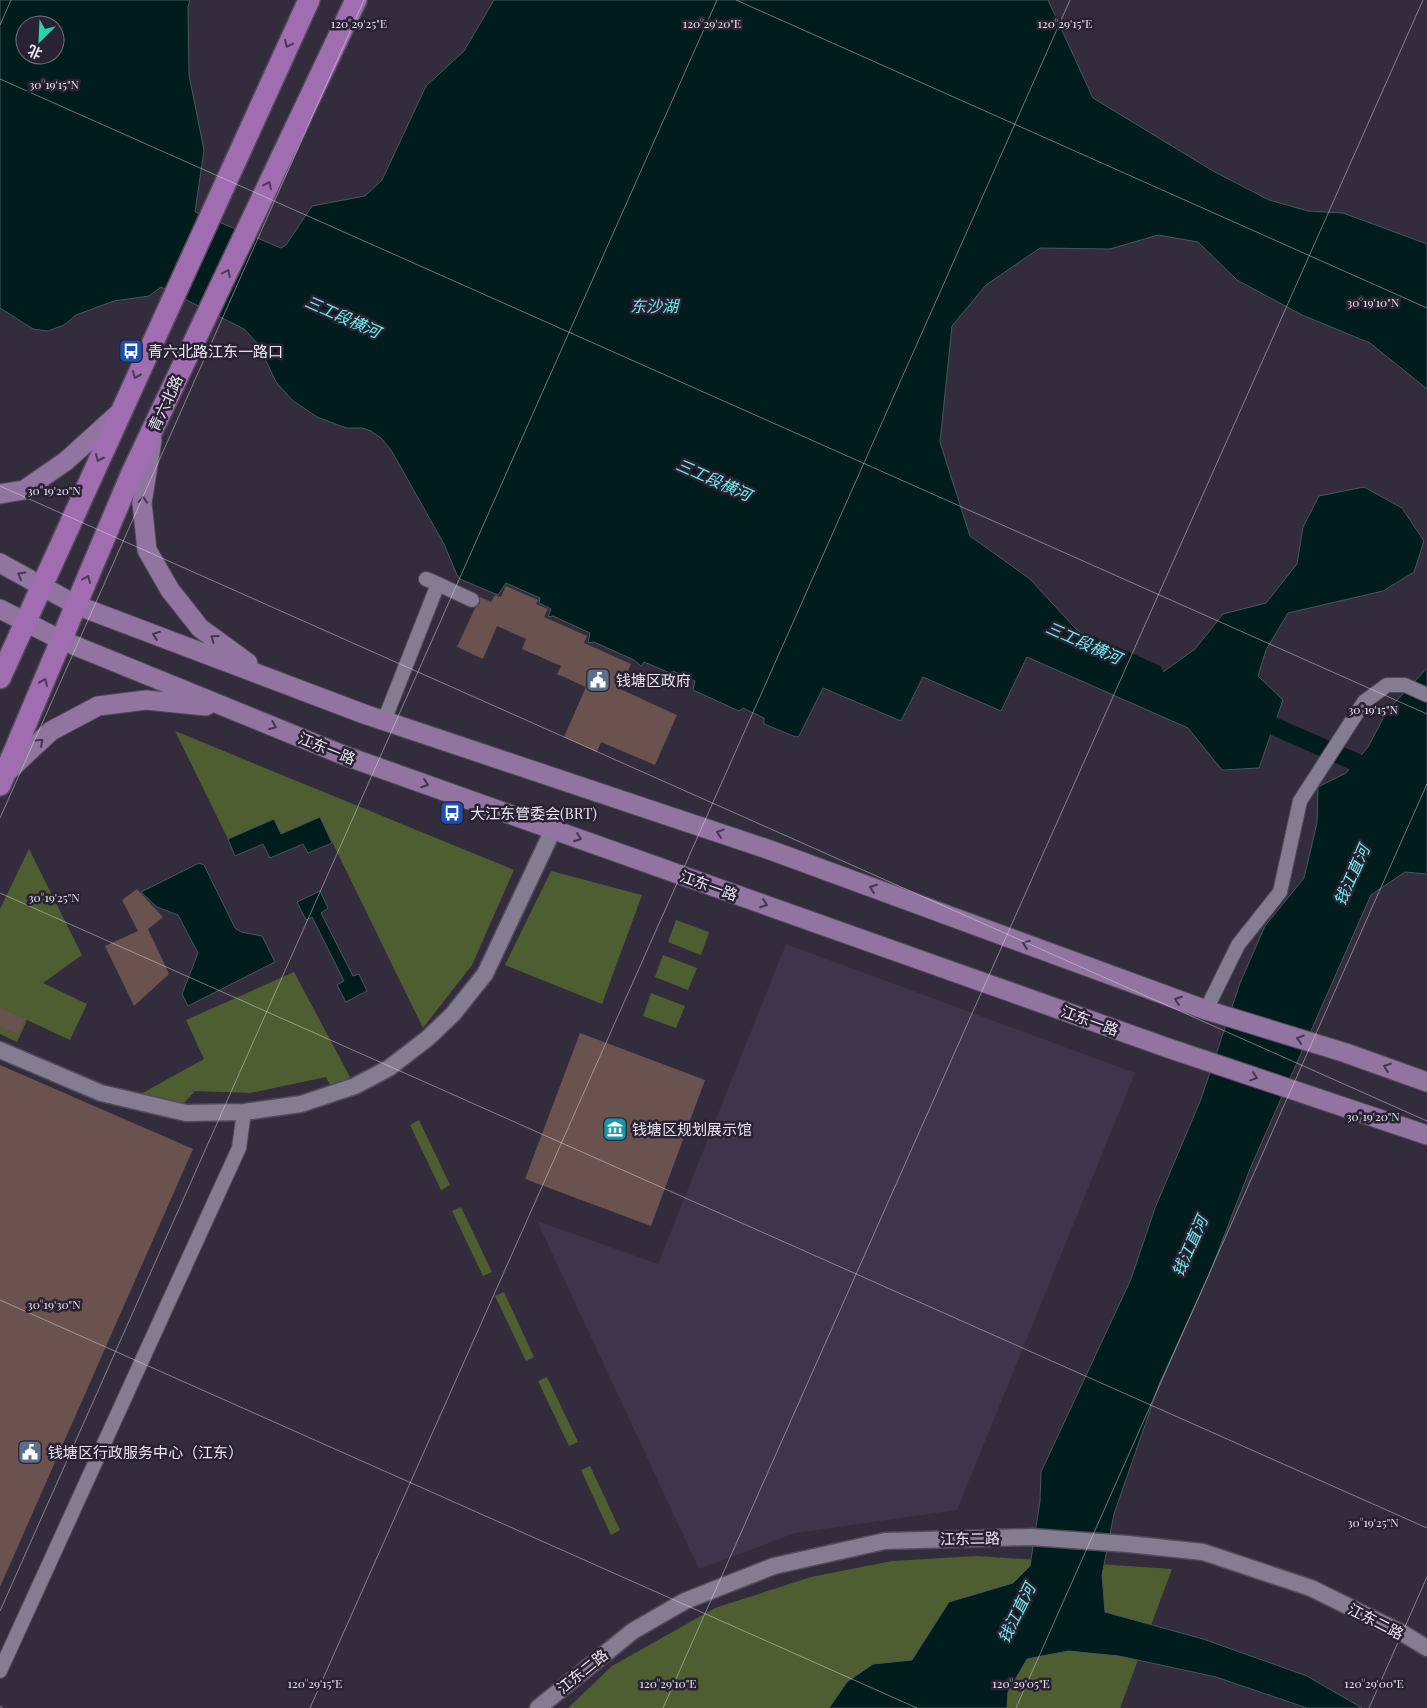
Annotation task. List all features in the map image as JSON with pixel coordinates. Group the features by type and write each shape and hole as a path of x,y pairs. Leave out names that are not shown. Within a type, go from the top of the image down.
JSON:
{"main road":[{"path":"0,678 210,212 309,0"},
{"name":"青六北路","path":"2,780 154,427 356,0"},
{"path":"0,494 24,490 66,461 119,414"},
{"path":"154,427 142,503 147,550 170,590 200,628 267,677"},
{"path":"0,563 76,605 384,720 770,850 1206,1010 1346,1053 1427,1082"},
{"name":"江东一路","path":"0,609 61,640 343,755 1207,1062 1328,1101 1427,1136"},
{"path":"2,780 51,731 98,706 146,700 228,708"}],"street":[{"path":"384,720 432,581 472,600"},
{"path":"1206,1010 1238,945 1280,892 1300,801 1364,702 1387,685 1405,685 1427,695"},
{"path":"0,1050 101,1093 186,1112 244,1112 301,1104 355,1086 389,1068 428,1038 453,1014 486,974 553,830"},
{"path":"0,1671 239,1148 244,1112"},
{"name":"江东二路","path":"538,1708 633,1630 685,1601 774,1566 885,1540 1031,1537 1203,1552 1311,1588 1404,1634 1427,1648"}],"shaded area":[{"path":"786,944 1135,1073 957,1510 795,1533 699,1569 537,1221 658,1264"}],"green space":[{"path":"175,731 514,870 472,965 423,1028 320,817 281,834 274,819 228,839"},
{"path":"29,849 82,955 43,983 87,1004 70,1040 27,1020 17,1042 0,1034 0,909"},
{"path":"551,871 642,895 602,1004 505,965"},
{"path":"676,920 709,932 701,955 668,942"},
{"path":"663,955 697,968 688,990 655,977"},
{"path":"294,972 350,1077 331,1087 326,1077 250,1093 195,1091 184,1103 139,1095 204,1059 186,1020"},
{"path":"651,993 685,1006 676,1028 643,1016"},
{"path":"419,1120 450,1185 441,1190 410,1125"},
{"path":"461,1207 492,1272 483,1276 452,1211"},
{"path":"504,1292 534,1357 526,1361 495,1296"},
{"path":"547,1377 578,1442 569,1446 538,1381"},
{"path":"590,1466 620,1530 611,1535 581,1470"},
{"path":"977,1556 1172,1569 1120,1708 568,1708 612,1666 715,1608 811,1577 892,1561"}],"water":[{"name":"东沙湖","path":"0,0 190,0 188,7 189,75 204,150 195,212 281,248 286,245 312,206 365,196 382,180 426,86 464,51 494,0 1048,0 1093,98 1213,171 1269,200 1308,211 1343,213 1427,244 1427,389 1370,343 1302,315 1237,280 1198,242 1158,235 1110,249 1040,248 986,285 952,326 940,442 970,536 1030,579 1076,629 1120,660 1163,672 1195,649 1223,614 1266,603 1297,564 1303,527 1319,496 1364,487 1402,508 1424,541 1414,572 1383,591 1288,613 1266,650 1258,676 1283,700 1259,768 1222,770 1188,728 1027,657 1001,711 923,677 901,721 823,688 799,736 796,737 764,724 764,718 743,708 739,711 693,690 695,681 673,671 670,673 644,662 641,666 634,660 594,642 588,643 590,633 553,616 548,617 551,609 539,603 540,598 506,583 498,595 460,579 444,544 391,450 381,438 371,431 362,428 346,428 317,417 292,400 276,382 258,344 244,329 161,287 149,296 114,301 76,315 64,325 48,331 33,329 0,308"},
{"name":"钱江直河","path":"1427,668 1427,874 1405,872 1371,895 1250,1169 1209,1275 1160,1382 1114,1514 1102,1575 1105,1612 1203,1639 1307,1676 1362,1708 1307,1708 1216,1677 1119,1656 1068,1651 1027,1659 1008,1692 1007,1708 829,1708 847,1682 873,1664 912,1660 949,1602 1013,1583 1030,1566 1040,1501 1041,1472 1131,1279 1155,1208 1201,1099 1240,983 1265,926 1304,878 1317,823 1318,787 1346,773 1368,747 1387,711"},
{"path":"320,817 332,843 308,853 303,844 270,858 263,844 235,856 228,839 274,819 281,834"},
{"path":"199,863 204,865 235,928 241,932 262,936 275,962 188,1006 182,994 198,953 178,915 157,907 141,892"},
{"path":"320,891 328,908 321,913 353,976 359,974 367,991 346,1002 337,985 344,981 312,917 306,920 297,902"}],"building":[{"name":"钱塘区政府","path":"506,586 538,600 536,604 548,609 544,617 587,636 584,643 631,664 620,689 677,715 655,765 601,742 597,752 564,737 586,687 557,674 561,666 522,649 526,639 497,626 483,659 457,647 475,608 480,603 480,597 491,602 495,595 501,597"},
{"path":"137,889 163,917 148,929 169,974 134,1006 105,946 138,931 122,900"},
{"path":"0,1008 25,1019 18,1034 0,1026"},
{"name":"钱塘区规划展示馆","path":"580,1033 705,1080 651,1226 525,1179"},
{"name":"钱塘区行政服务中心（江东）","path":"0,1065 193,1149 0,1587"}],"waterway":[{"name":"三工段横河","path":"1091,645 1154,673"},
{"name":"三工段横河","path":"1253,717 1376,771"}],"place":[{"name":"青六北路江东一路口","path":"131,351"},
{"name":"钱塘区政府","path":"598,680"},
{"name":"大江东管委会(BRT)","path":"452,813"},
{"name":"钱塘区规划展示馆","path":"615,1129"},
{"name":"钱塘区行政服务中心（江东）","path":"30,1452"}]}
